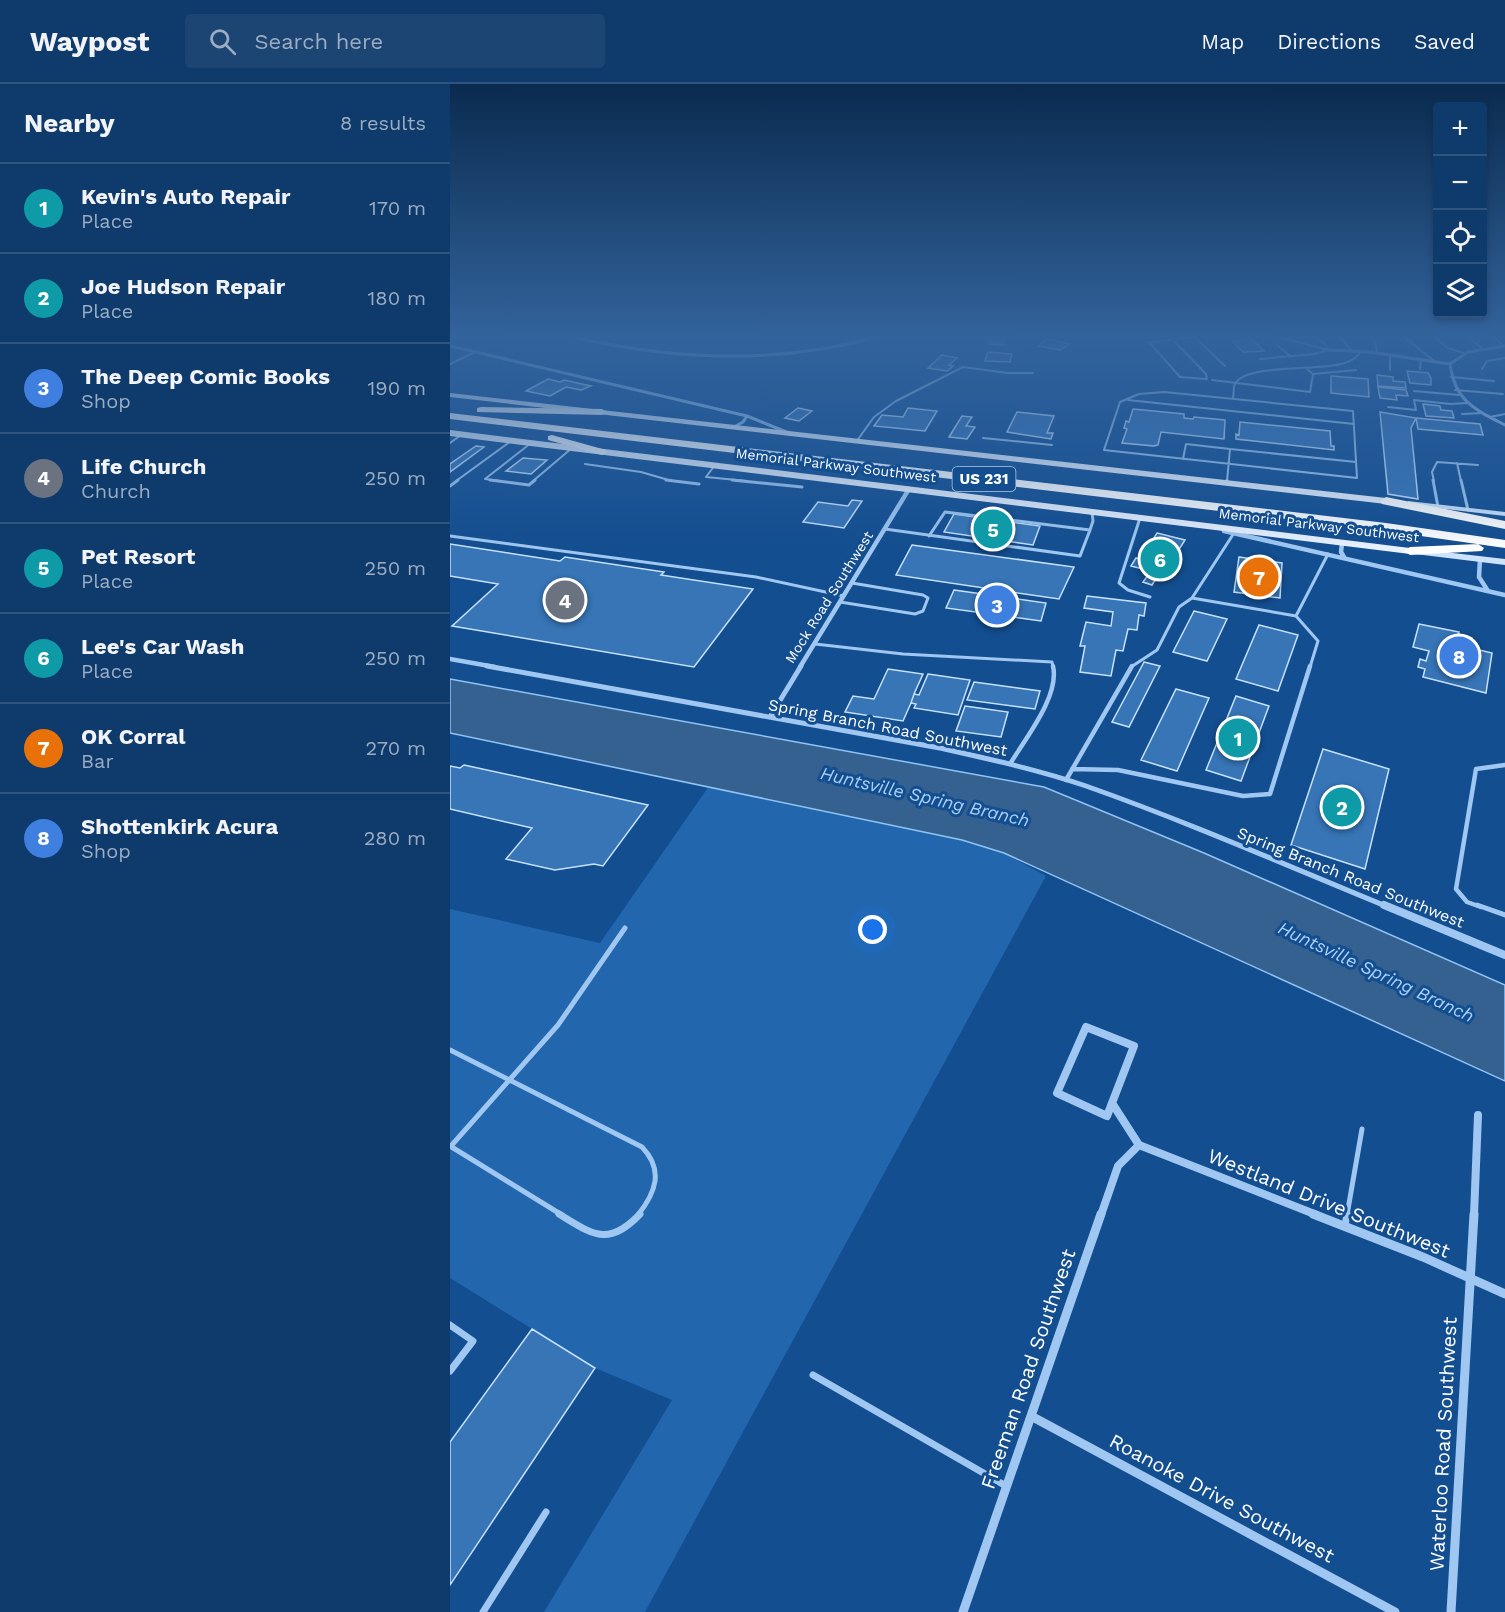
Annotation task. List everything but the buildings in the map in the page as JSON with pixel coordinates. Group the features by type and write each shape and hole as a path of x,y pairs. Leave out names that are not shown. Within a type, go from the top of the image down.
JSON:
{"highway":[{"path":"459,414 602,412"},
{"path":"459,414 602,452"},
{"name":"Memorial Parkway Southwest","path":"459,414 1505,532"},
{"name":"Memorial Parkway Southwest","path":"459,414 1386,527 1505,546"},
{"path":"1386,501 1505,525"},
{"path":"1410,551 1505,546"}],"main road":[{"name":"Memorial Parkway Southwest","path":"560,407 1505,514"},
{"name":"Memorial Parkway Southwest","path":"450,434 1505,562"}],"street":[{"path":"706,407 747,417 789,433"},
{"path":"1474,407 1505,425"},
{"path":"734,427 747,417"},
{"name":"Mock Road Southwest","path":"770,717 909,489"},
{"path":"1206,526 1505,595"},
{"path":"1342,543 1341,552 1344,557"},
{"path":"1480,559 1479,577 1488,591"},
{"name":"Spring Branch Road Southwest","path":"450,659 940,748 1010,764 1066,780 1243,847 1505,956"},
{"path":"1086,1027 1134,1047 1112,1103 1107,1116 1057,1093 1086,1027"},
{"path":"1112,1103 1139,1145"},
{"name":"Waterloo Road Southwest","path":"1451,1612 1472,1279 1478,1115"},
{"name":"Westland Drive Southwest","path":"1139,1145 1345,1226 1505,1294"},
{"name":"Freeman Road Southwest","path":"963,1612 1118,1167 1139,1145"},
{"name":"Roanoke Drive Southwest","path":"1031,1416 1395,1612"}],"lane":[{"path":"856,442 874,417 887,407"},
{"path":"1118,407 1104,450 1357,478 1353,411 1319,407"},
{"path":"1195,407 1354,424"},
{"path":"1391,407 1416,410 1415,407"},
{"path":"1462,414 1483,413"},
{"path":"1490,417 1505,414"},
{"path":"450,443 462,435"},
{"path":"983,438 1052,446"},
{"path":"450,486 511,441"},
{"path":"531,443 485,479 529,485 572,448"},
{"path":"1183,459 1186,444 1356,462"},
{"path":"1227,483 1230,449"},
{"path":"1438,507 1432,472 1437,462 1478,465"},
{"path":"1457,463 1468,510"},
{"path":"585,464 641,472 670,481 699,484"},
{"path":"716,465 706,477 802,487"},
{"path":"930,536 940,516 945,512 1090,530"},
{"path":"885,530 1080,556 1093,521 1092,512"},
{"path":"1140,518 1119,583 1128,590 1150,597"},
{"path":"1066,780 1132,665 1156,650 1179,607 1192,598 1234,533"},
{"path":"450,536 756,577 843,596"},
{"path":"1296,616 1328,554"},
{"path":"840,603 915,614 923,611 928,598 923,595 852,583"},
{"path":"1072,769 1118,770 1244,796 1270,794 1318,641 1296,616 1192,598"},
{"path":"815,644 903,654 1052,662 1055,668 1052,692 1010,764"},
{"path":"1505,765 1476,769 1456,889 1467,902 1505,915"},
{"path":"450,1050 510,1081 648,1151 657,1167 652,1193 633,1221 619,1231 592,1234 450,1146 510,1081 558,1025 625,928"},
{"path":"1345,1226 1362,1129"},
{"path":"450,1325 473,1341 450,1371"},
{"path":"813,1375 1006,1486"},
{"path":"483,1612 546,1512"}],"shaded area":[{"path":"709,786 962,840 1004,853 1046,876 645,1612 544,1612 672,1400 595,1368 450,1278 450,909 600,943"}],"water":[{"name":"Huntsville Spring Branch","path":"450,679 1044,787 1204,853 1505,985 1505,1081 1004,853 962,840 450,733"}],"place":[{"name":"Pet Resort","path":"993,529"},
{"name":"Lee's Car Wash","path":"1160,559"},
{"name":"OK Corral","path":"1259,577"},
{"name":"Life Church","path":"565,600"},
{"name":"The Deep Comic Books","path":"997,605"},
{"name":"Shottenkirk Acura","path":"1459,656"},
{"name":"Kevin's Auto Repair","path":"1238,738"},
{"name":"Joe Hudson Repair","path":"1342,807"}]}
